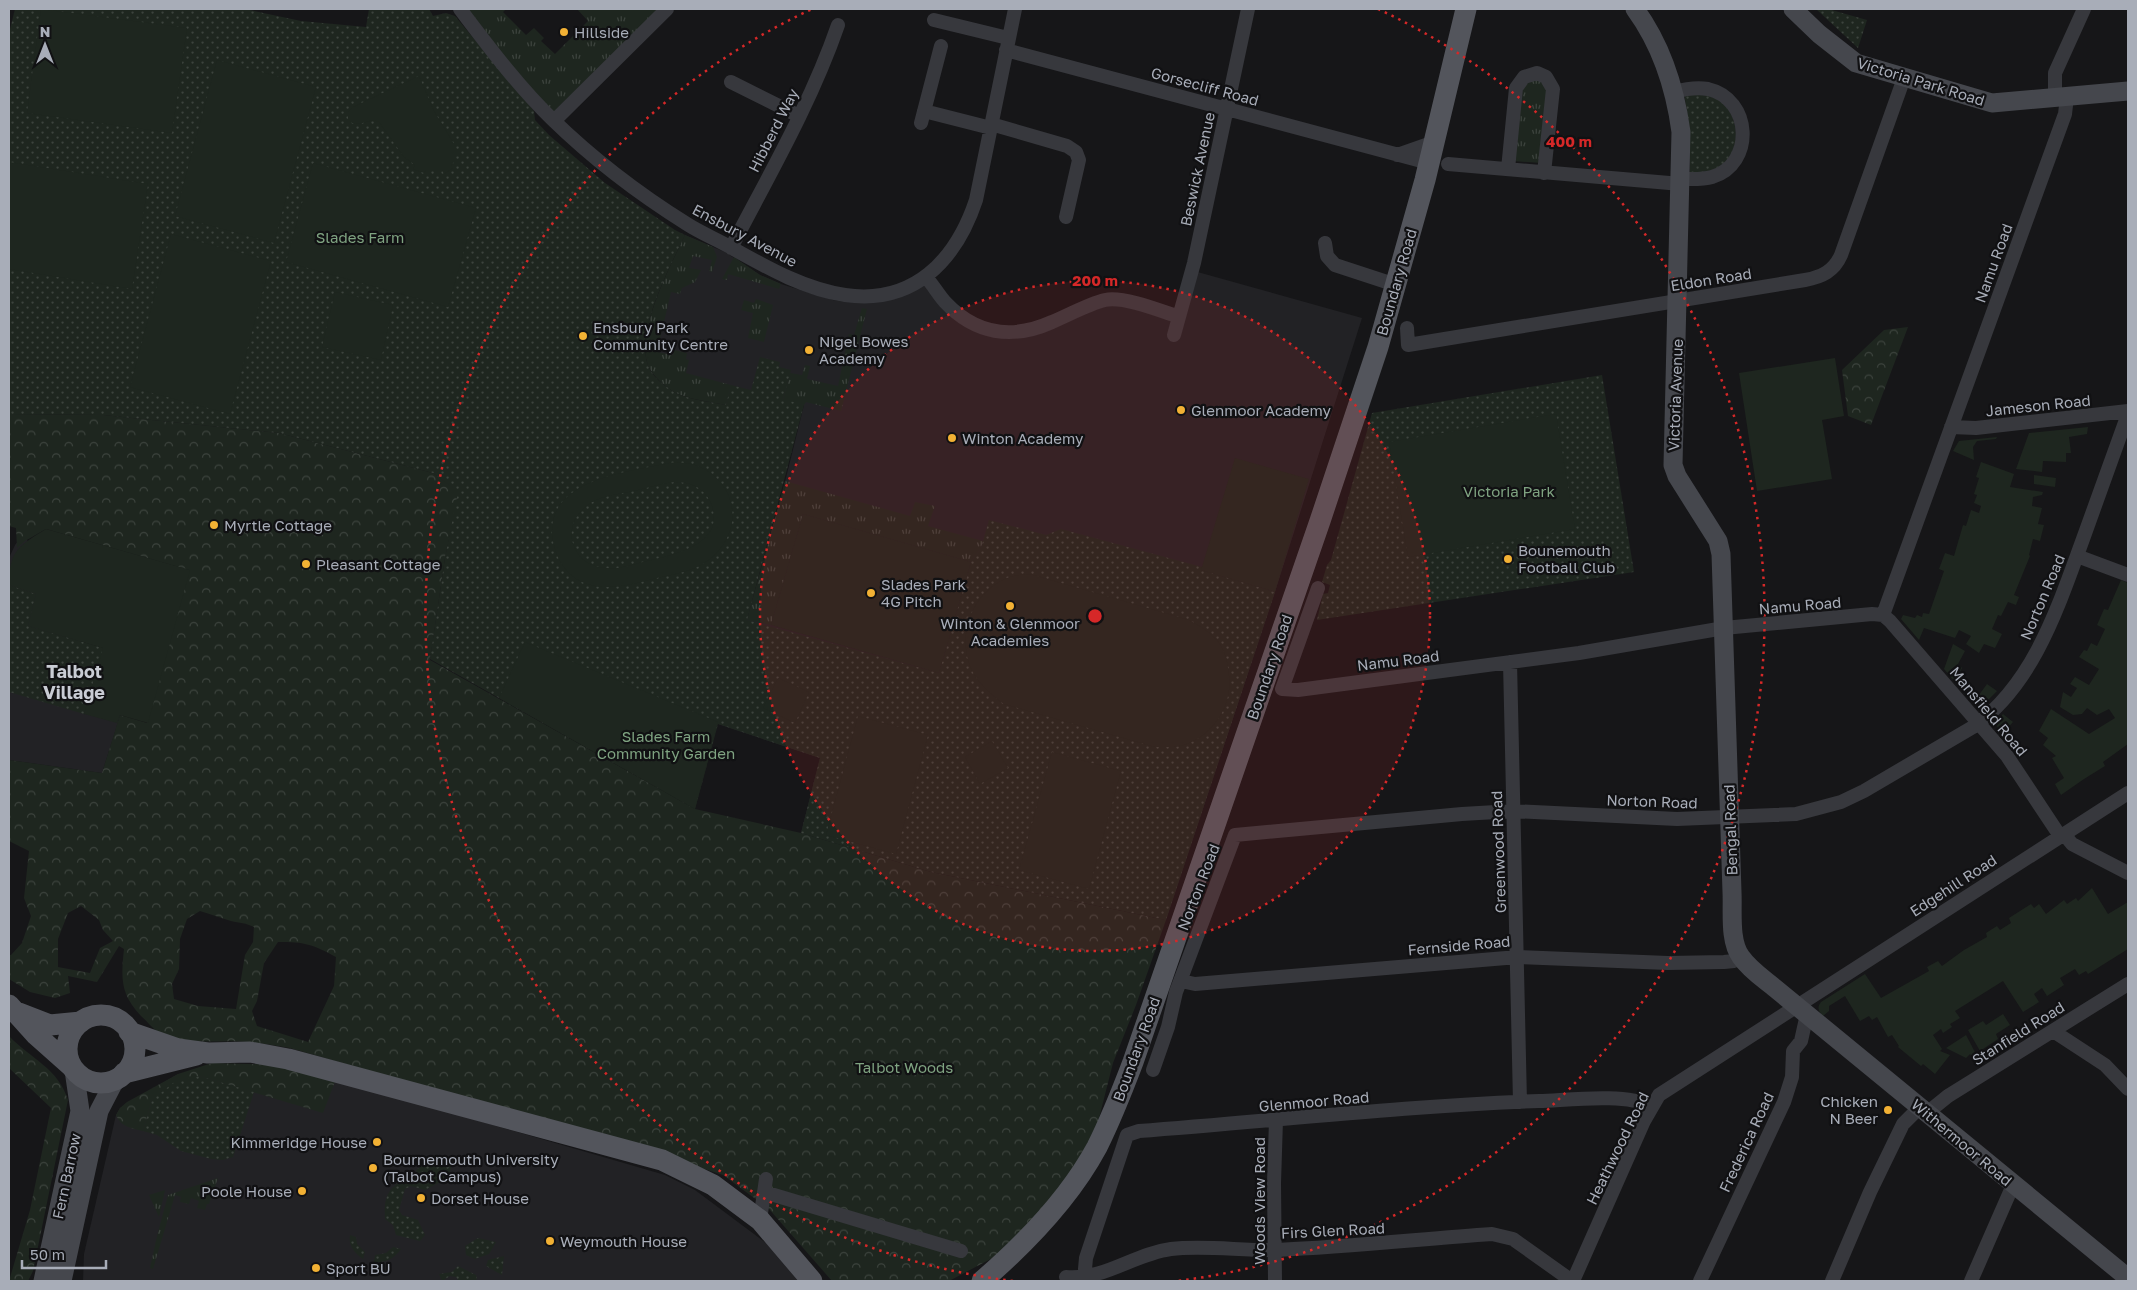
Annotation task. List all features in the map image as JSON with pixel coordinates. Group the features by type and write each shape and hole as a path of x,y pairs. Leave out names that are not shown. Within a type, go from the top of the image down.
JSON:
{"main road":[{"name":"Boundary Road","path":"982,1281 1007,1260 1062,1198 1096,1148 1118,1103 1320,521 1378,347 1429,162 1466,9"},
{"path":"12,1008 50,1025 81,1022"},
{"path":"12,1008 36,1035 84,1078 96,1082 110,1081 122,1075 208,1053"},
{"path":"73,1068 67,1055 68,1043 73,1030 81,1022 93,1016 106,1016 118,1020 129,1032 134,1042 134,1054 130,1065 122,1075"},
{"path":"129,1032 171,1047 208,1053 250,1052 288,1059 662,1160 713,1185 760,1220 812,1280"}],"street":[{"name":"Ensbury Avenue","path":"460,9 492,51 554,121 613,173 687,224 757,264 795,280 846,295 888,292 926,277 939,266 955,247 970,218 976,200 1015,9"},
{"path":"554,121 667,9"},
{"name":"Beswick Avenue","path":"1174,335 1188,284 1248,9"},
{"name":"Victoria Avenue","path":"1634,9 1645,22 1665,62 1674,92 1681,132 1673,465 1677,476 1718,541 1721,554 1724,628"},
{"name":"Victoria Park Road","path":"1793,9 1819,34 1856,63 1992,103 2128,91"},
{"name":"Namu Road","path":"1318,588 1282,689 1298,690 1510,662 1624,646 1724,628 1872,614 1883,615 2065,114 2055,73 2084,9"},
{"name":"Gorsecliff Road","path":"934,20 1007,44 1396,155 1429,162 1544,173 1681,181"},
{"name":"Hibberd Way","path":"732,248 826,60 838,25"},
{"path":"940,46 922,117 991,126 1067,146 1076,152 1079,160 1066,217"},
{"path":"1508,169 1516,88 1524,77 1536,74 1546,77 1553,89 1544,173"},
{"name":"Eldon Road","path":"1407,328 1408,345 1818,278 1832,268 1841,255 1904,78"},
{"path":"731,82 799,116"},
{"path":"1674,92 1699,88 1718,92 1735,107 1743,126 1742,146 1730,166 1711,177 1681,181"},
{"path":"1396,155 1434,142"},
{"path":"1325,243 1327,256 1334,265 1396,285"},
{"path":"926,277 949,306 976,326 1001,332 1038,328 1106,300 1137,303 1179,317"},
{"name":"Jameson Road","path":"1951,427 1976,428 2128,412"},
{"name":"Norton Road","path":"1153,1070 1206,906 1235,835 1513,811 1668,819 1796,814 1841,802 1864,791 1979,723 2008,692 2037,651 2054,617 2128,412"},
{"path":"2077,556 2128,575"},
{"name":"Mansfield Road","path":"1883,615 2013,764 2062,835 2072,844 2128,873"},
{"name":"Bengal Road","path":"1724,628 1733,928 1736,948 1741,957 1752,968 1801,1010"},
{"name":"Greenwood Road","path":"1510,662 1520,1102"},
{"name":"Edgehill Road","path":"1801,1010 2128,793"},
{"name":"Fernside Road","path":"1181,981 1195,984 1518,957 1668,963 1724,962 1734,961 1741,957"},
{"name":"Stanfield Road","path":"1832,1281 1870,1192 1903,1124 2128,984"},
{"name":"Heathwood Road","path":"1572,1281 1658,1095 1801,1010"},
{"name":"Withermoor Road","path":"1801,1010 1924,1110 2120,1276"},
{"name":"Frederica Road","path":"1700,1281 1784,1102 1792,1077 1793,1050 1801,1041 1806,1023 1801,1010"},
{"path":"2053,1031 2105,1065 2128,1089"},
{"name":"Fern Barrow","path":"43,1281 80,1110 73,1068"},
{"name":"Fern Barrow","path":"62,1281 99,1110 112,1084 122,1075"},
{"name":"Glenmoor Road","path":"1087,1277 1084,1269 1086,1258 1127,1135 1138,1131 1407,1109 1520,1102 1631,1100 1652,1106"},
{"name":"Woods View Road","path":"1275,1281 1274,1183 1276,1120"},
{"path":"760,1220 765,1185 782,1197 960,1251"},
{"path":"1971,1281 2013,1185"},
{"name":"Firs Glen Road","path":"1066,1277 1097,1275 1172,1249 1275,1250 1363,1246 1479,1235 1502,1235 1527,1248 1572,1281"}],"shaded area":[{"name":"Winton & Glenmoor Academies","path":"685,235 725,252 760,275 781,284 833,300 844,302 929,281 955,312 1009,332 1106,299 1179,317 1194,271 1362,318 1275,592 1166,920 801,833 820,758 718,724 782,494 804,405 726,405 676,393 662,383 648,366 646,347 648,328"},
{"path":"24,534 120,716 102,773 9,760 9,558 15,545"},
{"name":"Bournemouth University (Talbot Campus)","path":"287,1065 665,1175 695,1190 789,1260 803,1281 83,1281 84,1254 116,1115 120,1108 178,1074"}],"green space":[{"name":"Slades Farm","path":"15,9 245,9 301,21 366,27 369,9 429,9 433,16 446,13 455,16 534,111 535,120 549,135 605,183 685,235 656,298 646,335 645,351 648,365 655,377 674,392 685,397 726,405 731,385 751,390 760,357 780,362 779,367 791,370 783,399 804,405 747,620 939,673 971,562 981,548 989,520 1046,535 1061,529 1202,567 1202,570 1275,592 1166,920 931,872 801,833 820,758 718,724 695,809 430,659 445,558 458,492 433,473 279,433 103,415 9,414 9,33"},
{"path":"41,9 187,28 172,133 27,113"},
{"path":"470,9 506,9 503,12 526,35 534,28 544,38 541,41 555,54 588,21 577,9 667,9 554,121 463,13"},
{"path":"1816,9 1828,9 1867,20 1858,48"},
{"path":"217,60 316,87 274,243 175,216"},
{"path":"419,76 434,111 454,144 454,162 451,166 453,168 444,174 442,170 426,170 424,173 413,169 415,165 404,157 379,122 373,120 359,124 352,123 348,119 348,112 353,107"},
{"path":"1537,78 1549,89 1542,163 1513,161 1522,86"},
{"path":"1684,93 1705,94 1718,99 1732,115 1736,135 1734,146 1730,156 1723,164 1712,171 1690,174 1690,130"},
{"path":"9,162 148,184 132,289 9,269"},
{"path":"313,163 476,208 448,307 286,262"},
{"path":"171,234 271,261 230,414 130,387"},
{"path":"685,235 713,247 717,257 712,272 709,271 712,260 693,256 689,268 701,270 695,282 682,288 680,294 671,292 657,352 673,355 674,350 687,353 686,359 689,360 686,373 731,385 726,405 674,392 656,377 648,365 645,351 650,317 656,299"},
{"path":"734,257 760,275 781,284 779,289 728,274 727,280 722,279"},
{"path":"335,292 393,305 381,360 322,347"},
{"path":"756,299 773,305 764,342 748,338 753,313 741,310 744,300 754,303"},
{"path":"862,308 867,309 841,411 806,402 804,405 783,400 790,373 802,375 805,365 810,366 807,379 838,386 849,334 854,335"},
{"path":"1908,327 1871,425 1848,416 1842,370 1884,330"},
{"path":"1835,358 1844,416 1822,420 1832,479 1757,491 1739,373"},
{"name":"Victoria Park","path":"1602,375 1634,572 1317,620 1323,594 1328,593 1330,585 1322,582 1327,565 1331,560 1372,413"},
{"name":"Talbot Woods","path":"9,414 103,415 279,433 433,473 459,492 445,558 430,660 695,809 801,833 931,872 1166,920 1113,1063 1097,1126 1063,1187 1004,1252 949,1281 832,1281 769,1209 723,1175 661,1155 290,1048 237,1041 202,1042 168,1037 154,1029 129,1000 124,985 122,969 124,949 119,946 97,982 68,976 70,993 55,998 30,992 9,979 9,955 22,943 31,916 24,898 29,851 9,841 9,760 102,773 120,715 147,723 189,570 46,529 17,548 16,528 9,526","holes":["81,906 99,920 103,930 113,941 100,948 90,973 58,967 58,939 68,913","200,911 254,927 253,942 245,955 236,1009 198,1006 174,999 172,984 179,969 180,939 187,919","278,942 308,945 336,957 334,986 308,1042 257,1026 252,1011 257,1001 264,963"]},
{"path":"1556,414 1575,529 1408,557 1389,442"},
{"path":"2088,427 2087,434 2069,437 2071,453 2066,453 2066,462 2043,461 2042,472 2016,469 2029,433"},
{"path":"1997,437 1996,439 1977,441 1973,447 1974,460 1953,451 1959,441"},
{"path":"1235,458 1309,479 1275,592 1201,570"},
{"path":"1981,462 2014,474 2010,487 2043,492 2042,495 2033,497 2032,506 2042,508 2038,524 2044,525 2040,541 2033,539 2030,556 2014,595 2019,597 2016,605 2008,602 2001,616 1998,615 1992,629 2002,634 1995,648 1984,644 1979,653 1966,644 1971,636 1959,630 1955,638 1924,628 1919,640 1901,619 1903,615 1915,618 1917,615 1922,617 1923,613 1929,614 1944,571 1939,569 1945,553 1954,556 1963,525 1966,526 1971,510 1979,513 1981,506 1974,503 1977,495 1974,494 1979,478 1976,477"},
{"path":"669,463 690,464 703,468 720,482 727,493 731,505 731,528 727,539 720,549 701,565 689,570 621,586 599,587 589,585 579,581 570,574 557,555 552,533 555,515 564,500 578,489 595,481","holes":["681,482 696,486 704,492 710,501 714,516 712,528 706,537 696,544 671,555 616,568 595,566 579,555 574,546 572,529 574,521 585,507 601,498 666,483"]},
{"path":"2034,475 2056,478 2055,487 2034,484"},
{"path":"785,481 910,516 915,502 935,506 928,526 983,541 981,548 971,562 803,514 771,625 747,620"},
{"name":"Slades Park 4G Pitch","path":"803,514 971,562 939,673 771,625"},
{"path":"46,529 190,570 148,723 120,715 117,723 84,714 103,648 28,626 36,594 9,585 9,573 17,550"},
{"path":"1030,574 1189,620 1209,633 1216,639 1223,651 1229,676 1227,700 1216,722 1198,739 1186,744 1174,747 1155,747 1004,704 998,700 982,685 970,667 966,647 968,623 972,611 979,601 996,584 1010,577"},
{"path":"2121,580 2128,583 2128,744 2103,762 2105,766 2061,795 2055,784 2064,778 2052,758 2056,756 2043,745 2048,738 2039,731 2051,709 2089,734 2115,718 2109,709 2097,715 2087,708 2082,714 2073,715 2060,707 2063,692 2071,697 2077,688 2070,684 2075,677 2089,685 2099,669 2079,657 2084,650 2087,651 2091,643 2097,646 2105,629 2097,625 2104,609 2108,610"},
{"path":"9,585 36,594 28,626 104,648 84,714 9,692"},
{"name":"Slades Farm Community Garden","path":"525,642 718,722 695,809 499,698"},
{"path":"1953,644 1965,651 1958,664 1962,668 1958,676 1964,681 1961,685 1966,689 1965,692 1976,699 1987,684 1997,691 1982,706 1975,705 1944,669"},
{"path":"778,678 809,692 795,723 763,708"},
{"path":"2003,714 2013,722 2006,730 2007,736 2005,738 1997,726"},
{"path":"858,716 928,735 896,854 826,835"},
{"path":"992,741 1008,768 980,784 965,757"},
{"path":"1052,752 1121,771 1089,889 1019,870"},
{"path":"2092,888 2108,914 2128,902 2128,949 2088,974 2086,971 2079,975 2075,969 2060,978 2064,985 2047,996 2042,988 2034,994 2039,1002 2023,1012 2003,981 1955,1011 1960,1018 1950,1024 1952,1027 1943,1033 1941,1029 1933,1035 1942,1049 1940,1051 1950,1055 1935,1074 1923,1064 1921,1066 1898,1047 1892,1035 1888,1037 1877,1017 1872,1020 1869,1016 1860,1021 1845,996 1829,1006 1829,1011 1823,1016 1819,1011 1821,1002 1865,974 1881,998 1929,971 1927,967 1938,961 1942,966 1964,950 1987,937 1986,933 1997,926 2000,930 2011,923 2009,918 2031,904 2034,908 2039,904 2046,914 2064,900 2067,904 2076,898 2078,901"},
{"path":"2003,1014 2010,1025 1996,1034 1998,1039 1980,1051 1968,1030 1983,1021 1986,1025"},
{"path":"1966,1035 1977,1056 1975,1059 1970,1054 1966,1058 1946,1048"},
{"path":"9,1036 51,1072 58,1080 68,1100 33,1271 28,1281 9,1281 30,1210 51,1108 9,1068"},
{"path":"212,1063 287,1065 336,1079 323,1113 199,1076 152,1100 143,1131 127,1126 118,1119 116,1115 127,1102 178,1074"},
{"path":"199,1076 254,1092 233,1157 223,1160 211,1159 181,1151 157,1135 143,1131 152,1100 173,1083"},
{"path":"433,1157 454,1157 448,1178 425,1190 411,1186 405,1189 399,1210 402,1215 418,1220 425,1235 420,1241 396,1235 393,1225 385,1219 388,1194 396,1185 417,1173 416,1170"},
{"path":"218,1178 205,1210 197,1208 199,1201 191,1198 189,1204 180,1202 181,1197 175,1195 153,1269 150,1268 168,1195"},
{"path":"165,1190 159,1217 149,1195"},
{"path":"350,1235 356,1237 357,1244 365,1252 363,1259 353,1249 350,1243"},
{"path":"478,1238 496,1242 489,1254 475,1259 466,1255 465,1246"},
{"path":"393,1247 401,1249 389,1260 374,1262 375,1255 386,1253"},
{"path":"504,1256 502,1275 486,1266 488,1260"},
{"path":"458,1266 476,1275 477,1279 474,1281 459,1281 456,1277 450,1276 442,1281 439,1274 452,1272"}],"place":[{"name":"Hillside","path":"564,32"},
{"name":"Ensbury Park Community Centre","path":"583,336"},
{"name":"Nigel Bowes Academy","path":"809,350"},
{"name":"Glenmoor Academy","path":"1181,410"},
{"name":"Winton Academy","path":"952,438"},
{"name":"Myrtle Cottage","path":"214,525"},
{"name":"Bounemouth Football Club","path":"1508,559"},
{"name":"Pleasant Cottage","path":"306,564"},
{"name":"Slades Park 4G Pitch","path":"871,593"},
{"name":"Winton & Glenmoor Academies","path":"1010,606"},
{"name":"Chicken N Beer","path":"1888,1110"},
{"name":"Kimmeridge House","path":"377,1142"},
{"name":"Bournemouth University (Talbot Campus)","path":"373,1168"},
{"name":"Poole House","path":"302,1191"},
{"name":"Dorset House","path":"421,1198"},
{"name":"Weymouth House","path":"550,1241"},
{"name":"Sport BU","path":"316,1268"}],"district":[{"name":"Talbot Village","path":"74,681"}]}
